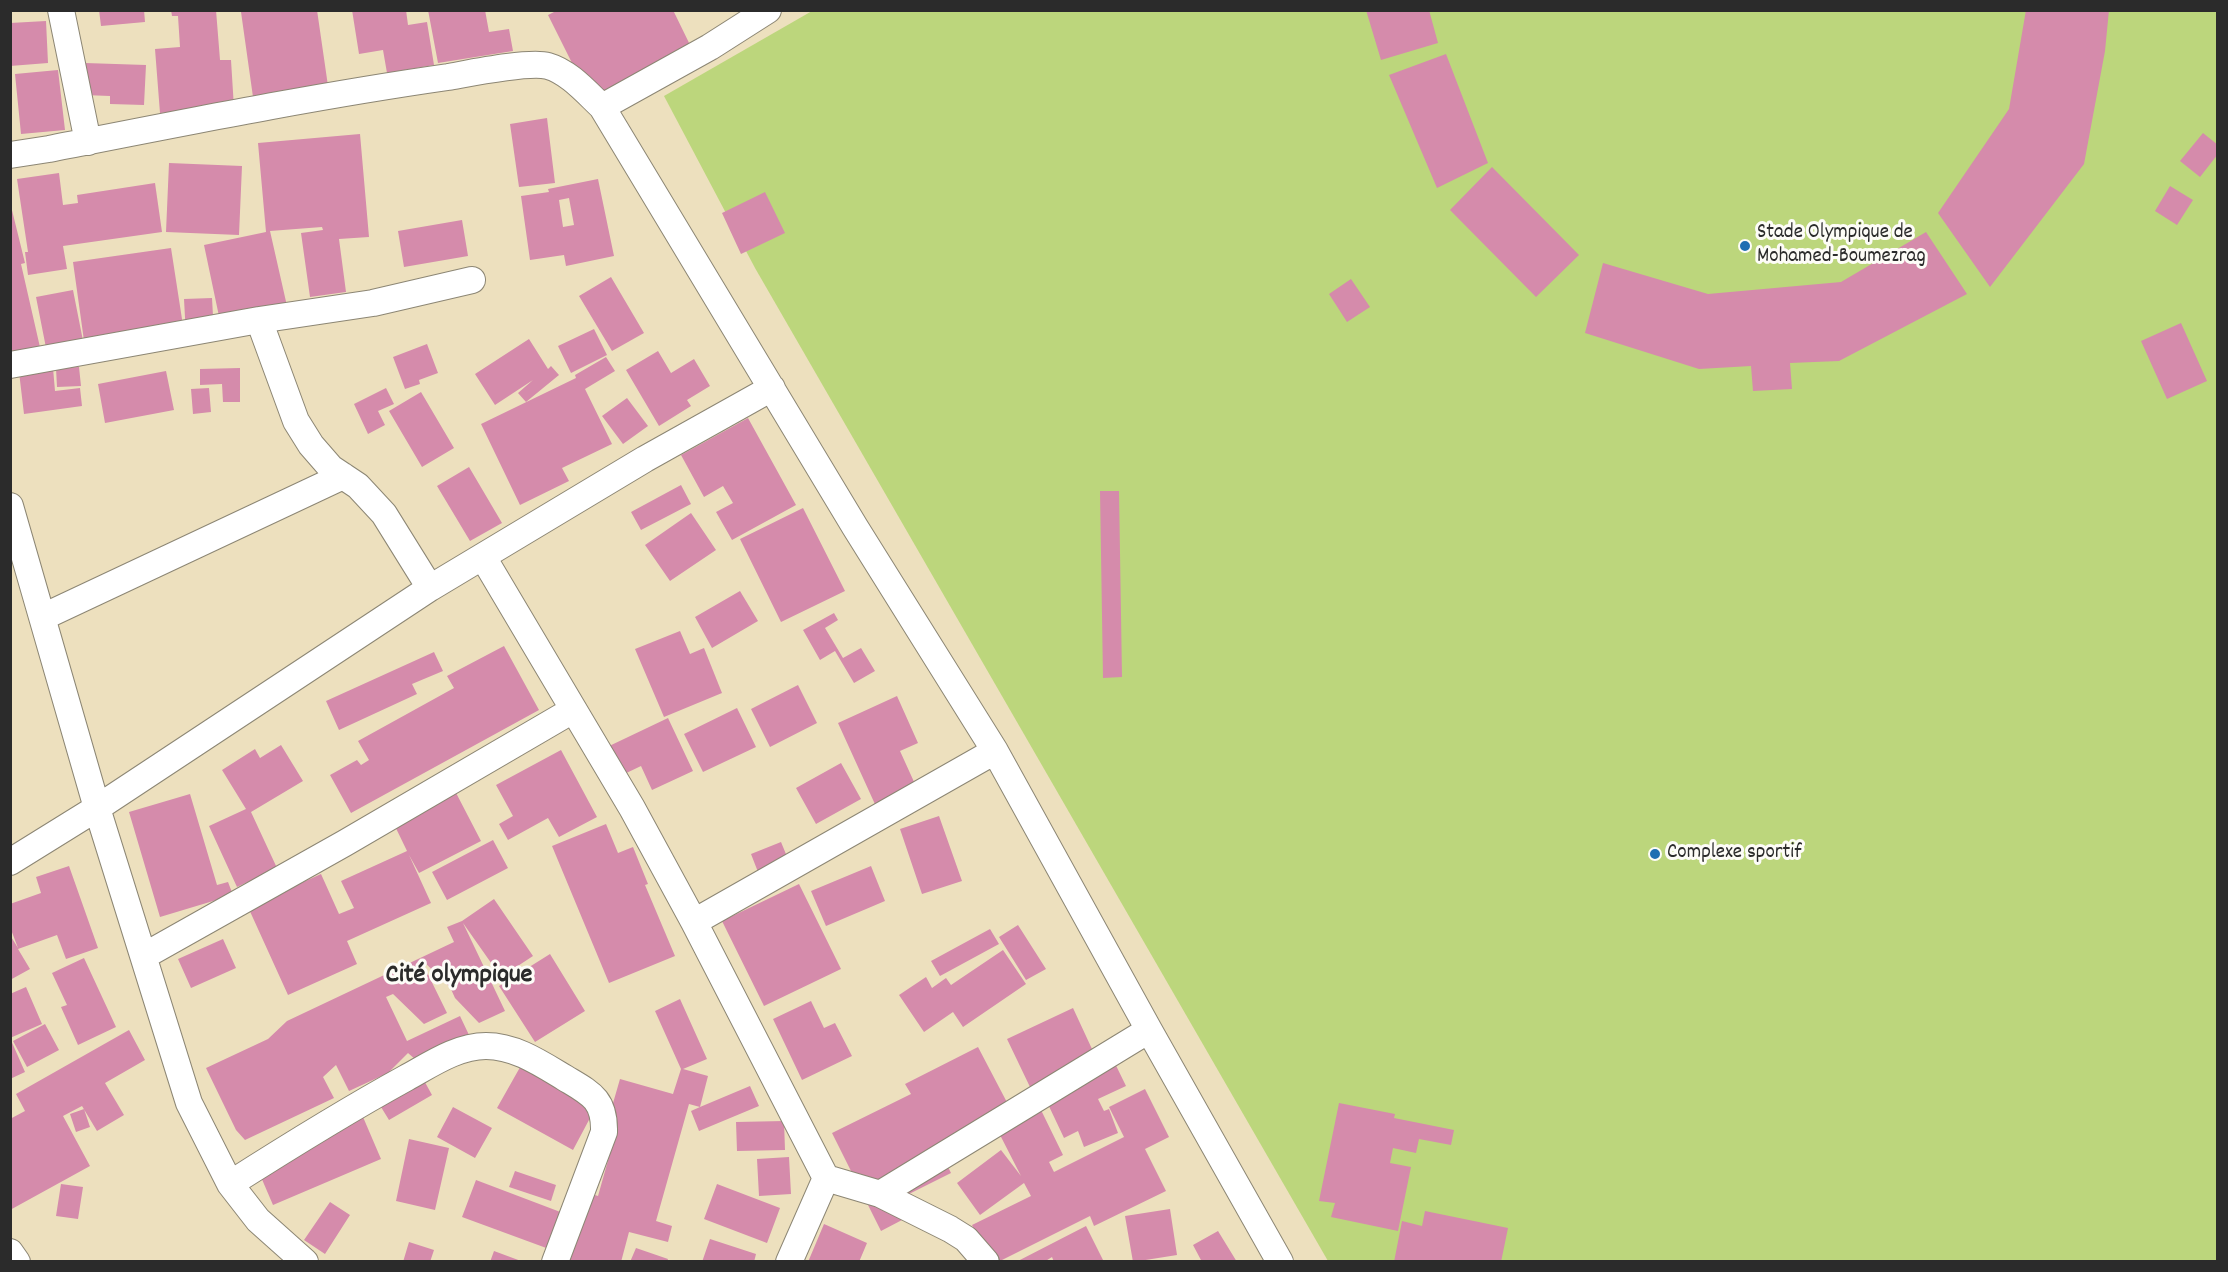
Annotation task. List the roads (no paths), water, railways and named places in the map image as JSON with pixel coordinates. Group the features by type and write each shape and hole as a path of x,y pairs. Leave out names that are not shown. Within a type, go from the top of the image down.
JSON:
{"street":[{"path":"61,10 88,142"},
{"path":"602,107 710,47 768,10"},
{"path":"10,155 362,89 517,67 546,66 562,72 602,107 855,527 995,751 1280,1262"},
{"path":"10,365 259,320 373,303 472,280"},
{"path":"259,320 296,421 311,445 331,468 358,486 384,514 430,588"},
{"path":"10,862 97,808 430,588 645,459 772,388"},
{"path":"43,617 343,476"},
{"path":"10,506 97,808 189,1103 230,1184 258,1220 305,1262"},
{"path":"483,557 632,808 694,922 826,1178 880,1194 966,1239 986,1262"},
{"path":"144,956 345,843 573,710"},
{"path":"694,922 995,751"},
{"path":"880,1194 1149,1030"},
{"path":"230,1184 353,1107 442,1059 463,1050 485,1046 507,1049 528,1056 589,1092 601,1106 605,1119 604,1132 555,1262"},
{"path":"789,1262 826,1178"},
{"path":"10,1252 17,1262"}],"place":[{"name":"Stade Olympique de Mohamed-Boumezrag","path":"1745,246"},
{"name":"Complexe sportif","path":"1655,854"}],"district":[{"name":"Cité olympique","path":"459,977"}]}
